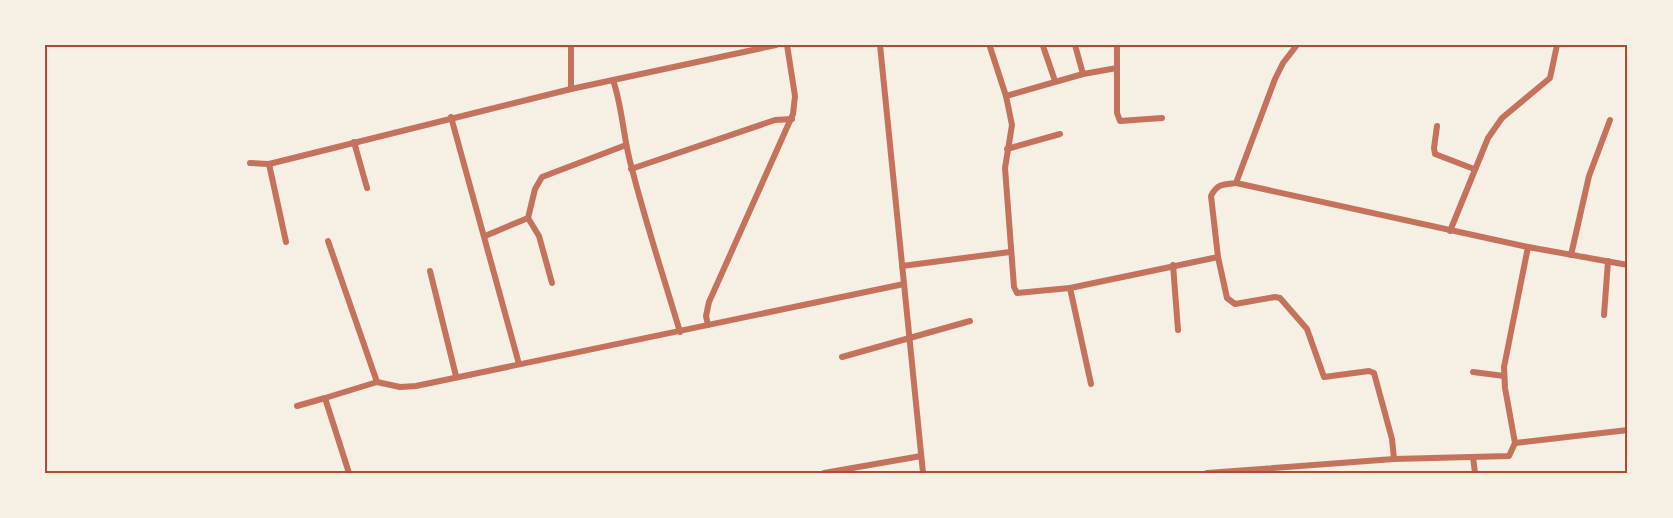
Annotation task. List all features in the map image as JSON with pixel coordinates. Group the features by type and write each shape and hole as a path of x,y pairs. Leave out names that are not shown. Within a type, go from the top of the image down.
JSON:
{"street":[{"path":"571,45 571,89"},
{"path":"250,163 269,164 451,117 776,45"},
{"path":"708,325 706,316 709,302 792,119 795,96 788,45"},
{"path":"880,45 923,473"},
{"path":"1075,45 1083,74"},
{"path":"1117,45 1117,113 1120,121 1162,118"},
{"path":"1236,183 1275,79 1283,63 1297,45"},
{"path":"1449,231 1494,126 1550,78 1557,45"},
{"path":"1043,46 1055,81"},
{"path":"990,47 1006,96 1012,125 1005,168 1010,252 1014,287 1017,293 1070,288 1218,257"},
{"path":"1006,96 1055,81 1117,68"},
{"path":"614,80 620,100 632,169 680,332"},
{"path":"451,117 519,364"},
{"path":"632,169 775,120 792,119"},
{"path":"1571,255 1588,176 1610,120"},
{"path":"1437,126 1434,148 1436,154 1474,169"},
{"path":"1008,148 1060,134"},
{"path":"354,142 367,188"},
{"path":"552,283 539,236 528,218 535,189 542,177 626,145"},
{"path":"269,164 286,242"},
{"path":"1394,459 1392,439 1374,373 1369,371 1324,377 1307,329 1280,298 1230,302 1218,257 1211,196 1214,189 1222,184 1236,183 1449,231 1628,265"},
{"path":"485,236 528,218"},
{"path":"328,241 377,382"},
{"path":"1207,473 1394,459 1509,456 1515,443 1503,376 1528,247"},
{"path":"902,266 1010,252"},
{"path":"1604,315 1608,261"},
{"path":"1173,265 1178,330"},
{"path":"430,271 456,376"},
{"path":"297,406 377,382 400,387 416,386 904,284"},
{"path":"1070,288 1091,384"},
{"path":"842,357 970,321"},
{"path":"1473,372 1503,376"},
{"path":"325,398 349,473"},
{"path":"1515,443 1628,430"},
{"path":"824,473 921,456"},
{"path":"1473,457 1475,473"}]}
